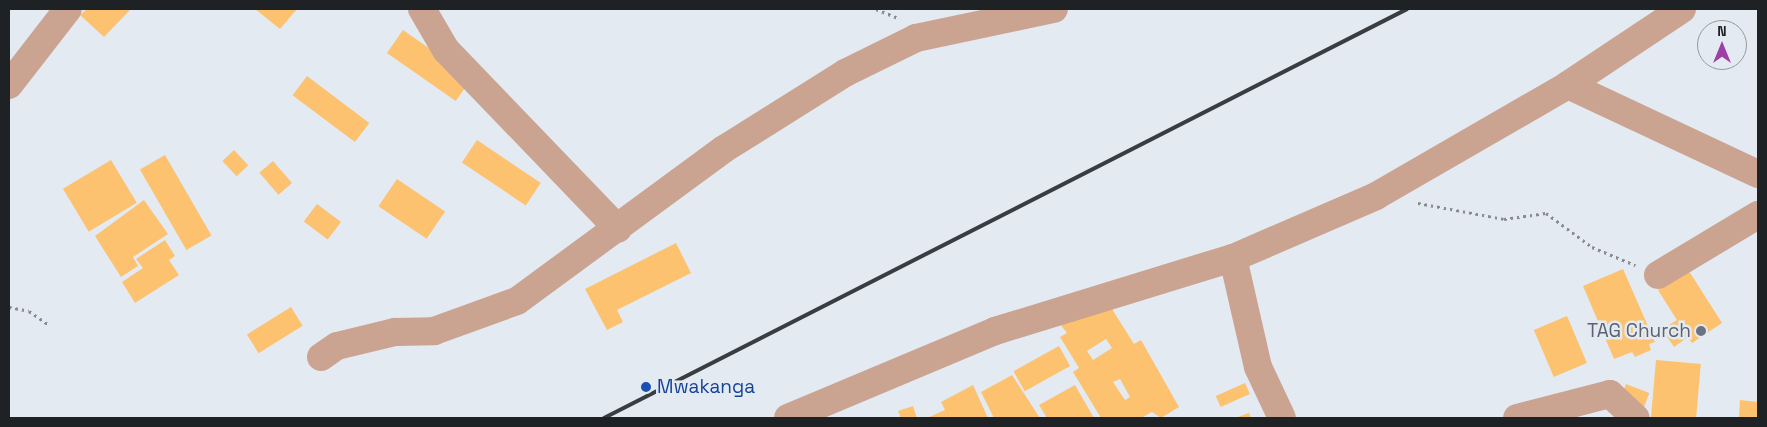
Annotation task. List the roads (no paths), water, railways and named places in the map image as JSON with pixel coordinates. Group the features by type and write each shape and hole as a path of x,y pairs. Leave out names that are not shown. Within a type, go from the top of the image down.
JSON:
{"street":[{"path":"9,85 68,9"},
{"path":"422,9 446,50 618,229"},
{"path":"320,357 336,346 395,332 434,331 494,312 517,301 618,229 724,149 845,73 916,38 995,13 1054,9"},
{"path":"788,418 995,331 1233,258 1376,196 1568,84 1682,9"},
{"path":"1568,84 1758,174"},
{"path":"1658,275 1691,251 1758,215"},
{"path":"1233,258 1258,367 1282,418"},
{"path":"1516,418 1610,394 1636,418"}],"railway":[{"path":"604,418 1407,9"}],"place":[{"name":"TAG Church","path":"1701,331"},
{"name":"Mwakanga","path":"646,387"}]}
